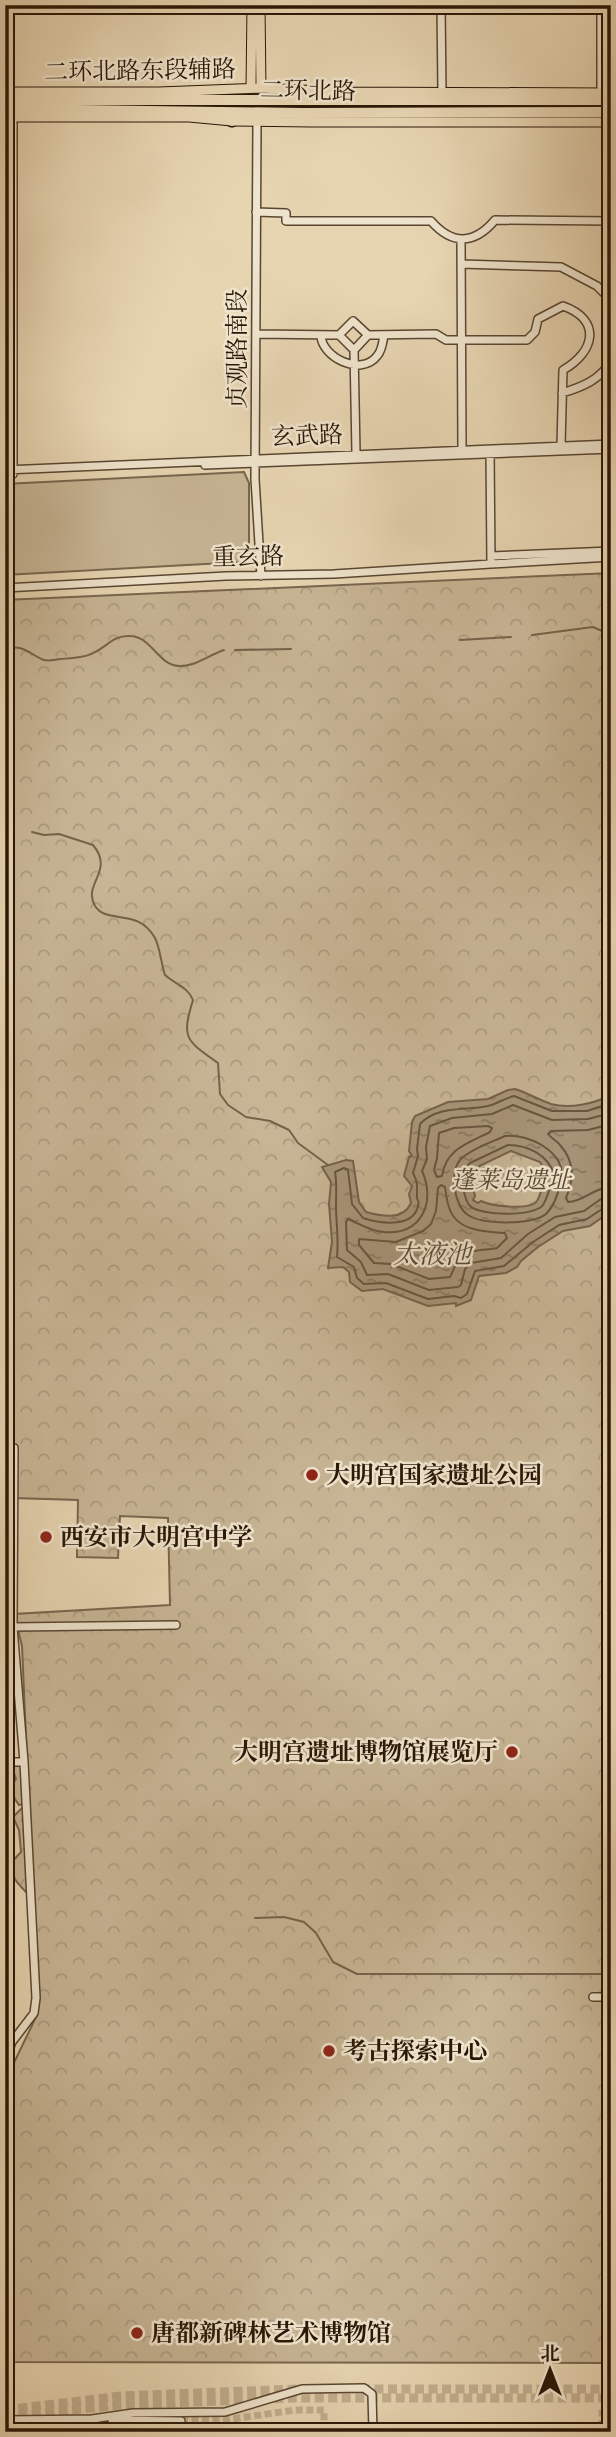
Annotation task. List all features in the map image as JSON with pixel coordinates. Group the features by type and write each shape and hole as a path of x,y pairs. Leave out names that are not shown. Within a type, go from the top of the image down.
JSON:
{"highway":[{"name":"二环北路","path":"5,100 361,101 607,95"},
{"name":"二环北路","path":"8,114 205,111 611,112"},
{"path":"205,111 232,121"},
{"path":"280,122 303,113"}],"main road":[{"path":"252,5 256,88"},
{"path":"256,88 260,5"},
{"name":"二环北路东段辅路","path":"5,92 159,92 256,88 340,92 607,95"},
{"path":"164,99 223,89"},
{"path":"287,89 361,101"},
{"name":"二环北路东段辅路","path":"8,114 190,117 280,122 611,122"}],"street":[{"path":"441,5 442,93"},
{"path":"603,5 607,95"},
{"path":"8,114 9,472"},
{"name":"贞观路南段","path":"257,121 256,460 261,576"},
{"path":"256,212 286,213 286,221 431,220 449,236 461,239 477,236 495,220 611,221"},
{"path":"461,239 462,449"},
{"path":"461,264 561,267 597,286 611,300"},
{"path":"256,334 339,335 353,321 368,335 436,334 446,340 527,340 535,332 538,318 563,306 575,310 586,319 591,330 589,341 578,362 563,370 561,446"},
{"path":"321,335 321,344 335,358 354,364 367,363 377,357 384,335"},
{"path":"339,335 354,350"},
{"path":"356,453 354,350 368,335"},
{"path":"562,393 596,379 611,361"},
{"name":"玄武路","path":"256,460 356,453 462,449 490,451 611,444"},
{"name":"玄武路","path":"9,472 490,451 611,449"},
{"path":"490,451 491,560"},
{"name":"重玄路","path":"5,588 261,576 611,551"},
{"name":"重玄路","path":"491,560 611,557"},
{"path":"5,2060 12,2042 34,2013 36,1998 24,1762 13,1627 10,1447"},
{"path":"13,1627 176,1625"},
{"path":"5,1762 24,1762"},
{"path":"593,1997 611,1997"},
{"path":"92,2419 133,2413 225,2412 302,2389 364,2388 372,2394 373,2432"},
{"path":"5,2420 181,2421"},
{"path":"5,2431 182,2431"}],"green space":[{"path":"244,472 249,483 249,557 242,562 5,575 5,484"},
{"name":"大明宫国家遗址公园","path":"611,573 611,2363 5,2362 5,2142 8,2075 38,2013 22,1646 14,1614 170,1605 168,1518 120,1516 118,1558 77,1557 78,1500 13,1498 14,1452 5,1452 5,600"},
{"path":"5,1764 21,1764 23,1804 19,1805 13,1795 12,1786 16,1779 14,1773 5,1770"},
{"path":"23,1807 28,1894 18,1884 11,1868 11,1863 21,1852 19,1830 13,1817"}],"water":[{"name":"太液池","path":"515,1089 551,1104 566,1106 589,1103 611,1095 611,1211 590,1226 563,1231 506,1273 479,1276 471,1300 456,1306 456,1303 428,1306 383,1289 362,1291 350,1282 349,1272 343,1267 328,1268 332,1242 329,1204 331,1182 322,1167 346,1160 353,1161 359,1202 366,1212 385,1216 403,1213 411,1203 409,1194 412,1186 404,1176 409,1157 412,1156 409,1151 415,1116 448,1102 488,1099","holes":["511,1151 540,1162 547,1174 537,1201 533,1204 510,1207 473,1200 475,1196 469,1173 473,1169"]}],"waterway":[{"path":"532,635 593,627 611,635"},
{"path":"5,651 16,647 46,660 74,658 93,653 120,637 130,636 144,641 172,665 185,666 224,650"},
{"path":"460,640 511,637"},
{"path":"235,650 291,649"},
{"path":"32,832 44,835 59,834 93,845 101,862 92,891 95,906 107,915 140,923 155,938 165,975 185,989 193,1000 187,1023 189,1038 218,1063 220,1094 228,1105 246,1117 270,1121 289,1130 298,1143 328,1165"},
{"path":"255,1918 284,1917 304,1922 316,1933 333,1962 357,1974 611,1974"}],"tunnel":[{"path":"5,2410 121,2396 298,2389"},
{"path":"361,2389 611,2389"},
{"path":"5,2417 120,2405 294,2398 611,2398"},
{"path":"611,2408 602,2408 602,2425 611,2425"},
{"path":"181,2421 225,2420 295,2410 324,2410 324,2430 182,2431"}],"place":[{"name":"大明宫国家遗址公园","path":"312,1475"},
{"name":"西安市大明宫中学","path":"46,1537"},
{"name":"大明宫遗址博物馆展览厅","path":"512,1752"},
{"name":"考古探索中心","path":"329,2051"},
{"name":"唐都新碑林艺术博物馆","path":"137,2333"}],"park label":[{"name":"蓬莱岛遗址","path":"511,1180"}]}
